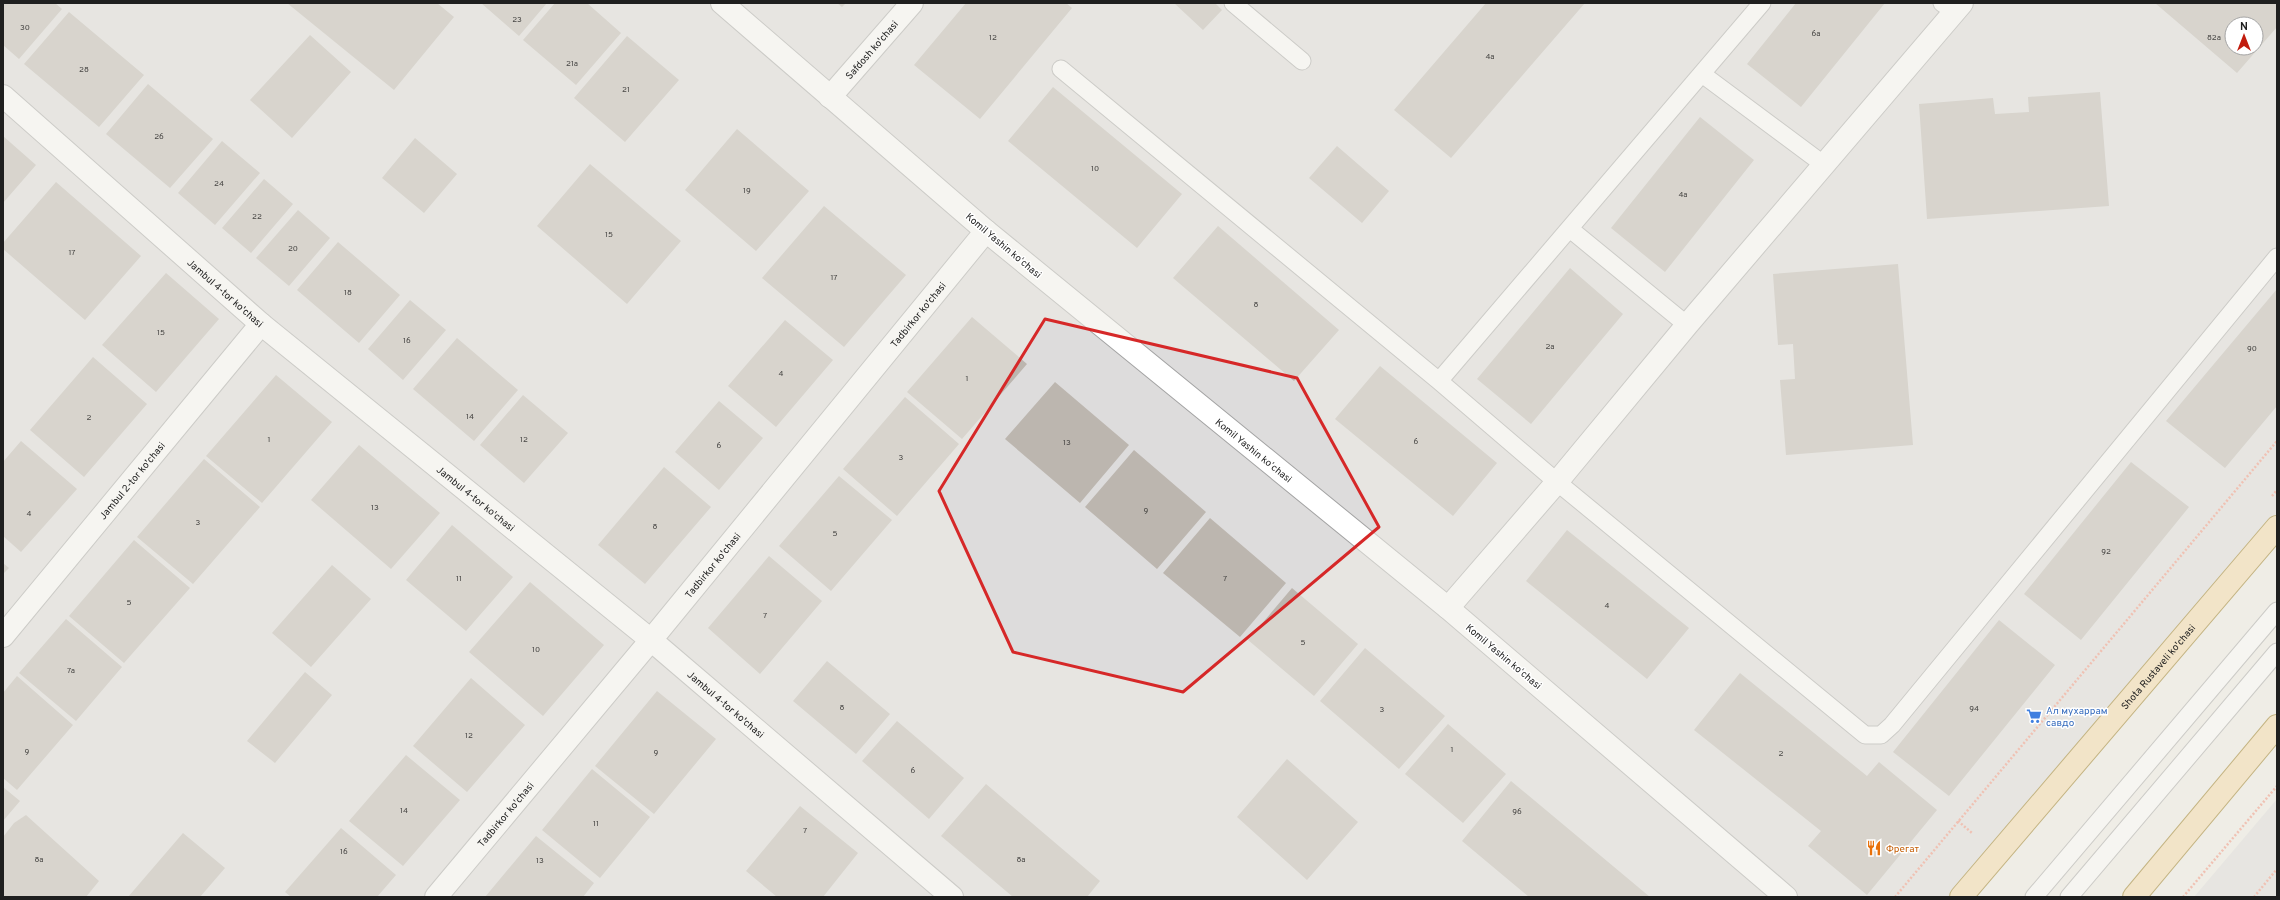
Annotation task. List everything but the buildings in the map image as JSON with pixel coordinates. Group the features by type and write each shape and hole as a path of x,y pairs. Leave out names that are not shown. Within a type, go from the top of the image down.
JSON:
{"main road":[{"name":"Shota Rustaveli ko'chasi","path":"1961,897 2277,528"},
{"path":"2134,897 2277,726"}],"street":[{"name":"Komil Yashin koʻchasi","path":"723,3 986,231 1448,608 1786,897"},
{"name":"Safdosh ko'chasi","path":"830,96 912,3"},
{"path":"1448,608 1557,482 1686,325 1823,164 1953,6"},
{"name":"Jambul 4-tor ko'chasi","path":"3,96 261,324 651,640 952,897"},
{"name":"Tadbirkor ko'chasi","path":"436,897 651,640 986,231"},
{"name":"Jambul 2-tor ko'chasi","path":"3,636 261,324"}],"lane":[{"path":"1233,3 1302,61"},
{"path":"1439,381 1762,3"},
{"path":"1061,69 1439,381 1557,482 1855,728 1865,734 1881,734 1892,725 2277,257"},
{"path":"1702,74 1823,164"},
{"path":"1570,229 1686,325"},
{"path":"2034,897 2277,611"},
{"path":"2069,897 2277,652"}],"path":[{"path":"1894,897 2277,441"},
{"path":"2183,897 2277,786"},
{"path":"1958,821 1972,833"},
{"path":"2254,897 2277,869"}],"highlighted area":[{"path":"1045,319 1297,378 1379,527 1183,692 1013,652 939,491"}],"shaded area":[{"path":"3,3 2277,3 2277,527 1961,897 3,897"},
{"path":"2277,799 2277,897 2194,897"}],"place":[{"name":"Ал мухаррам савдо","path":"2034,716"},
{"name":"Фрегат","path":"1874,848"}]}
